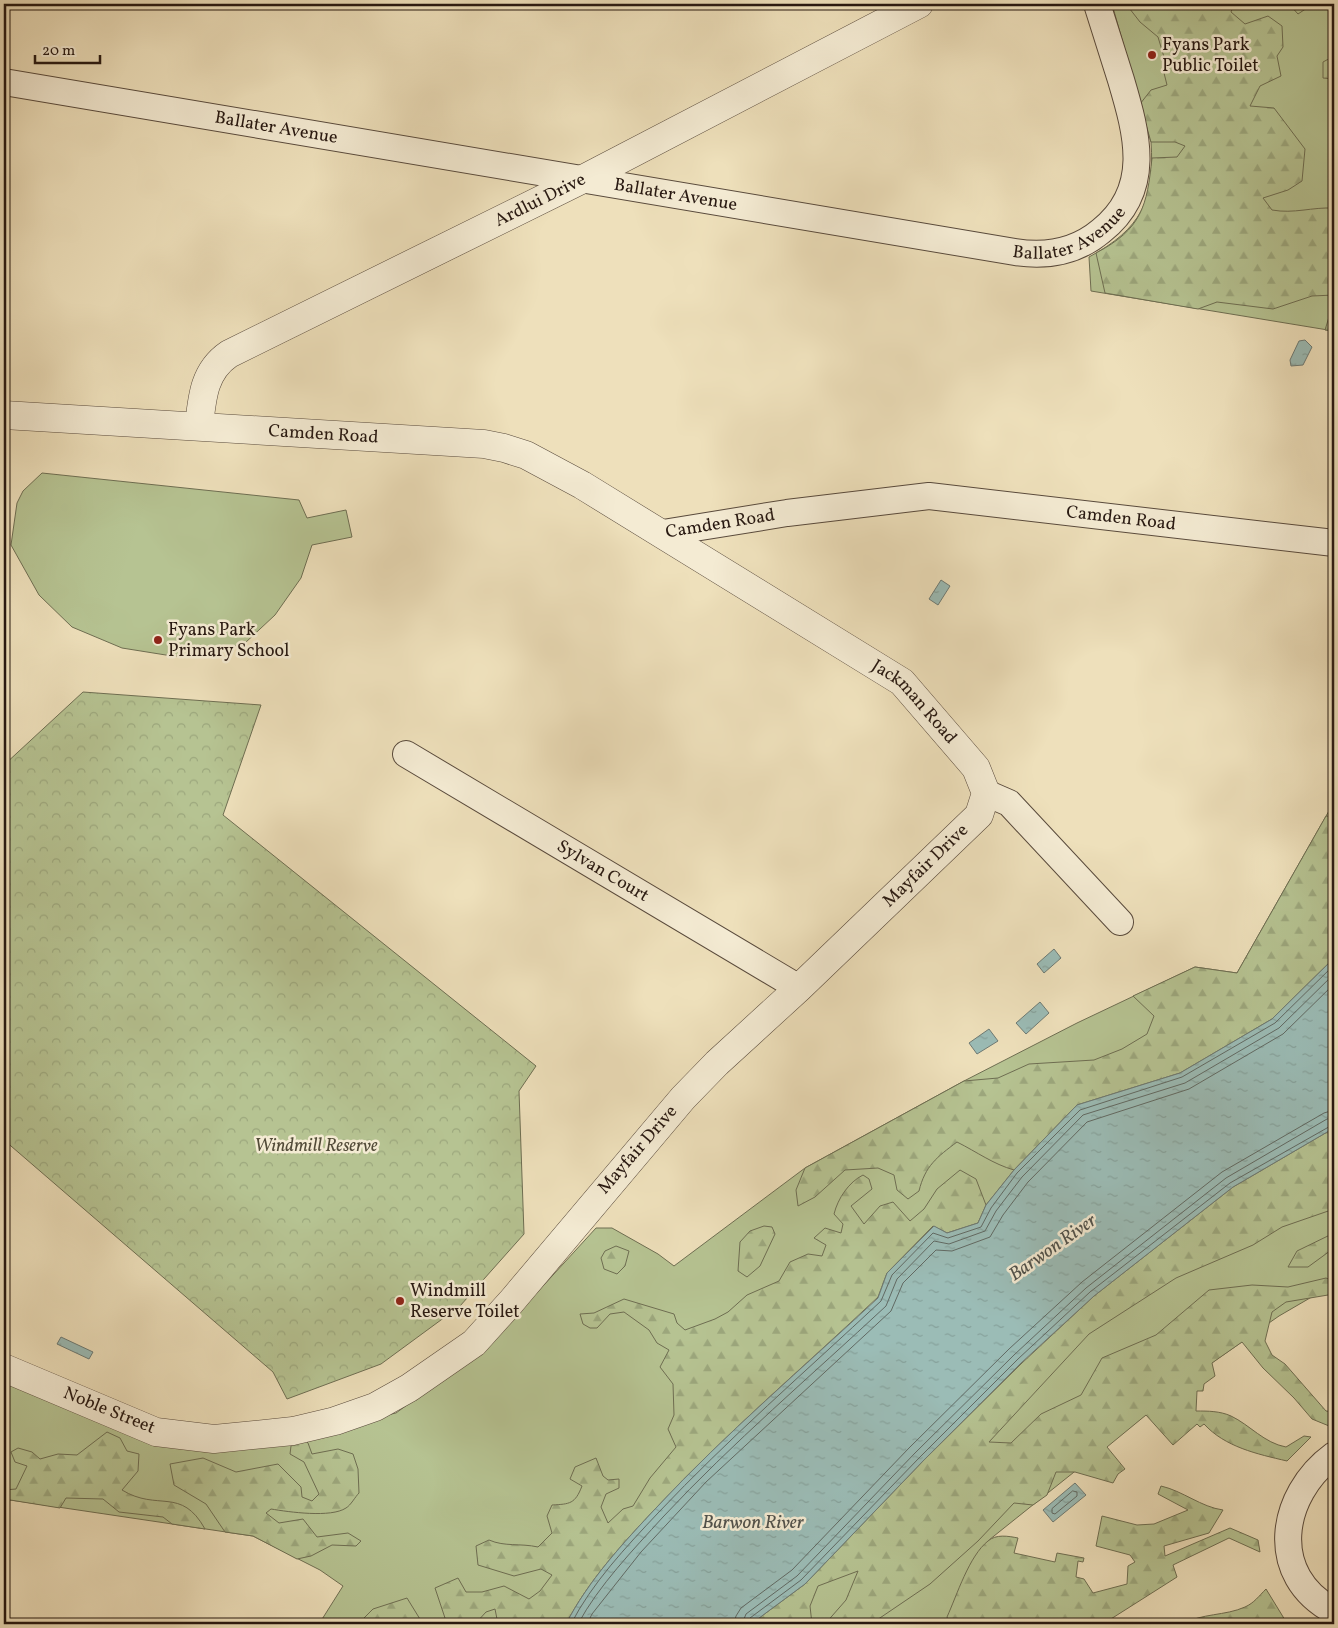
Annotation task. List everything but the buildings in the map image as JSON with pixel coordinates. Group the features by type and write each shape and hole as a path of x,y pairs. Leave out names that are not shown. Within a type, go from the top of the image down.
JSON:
{"street":[{"name":"Ardlui Drive","path":"199,426 207,380 218,362 229,354 583,180 918,4"},
{"name":"Ballater Avenue","path":"4,82 1015,252 1042,254 1067,250 1087,241 1113,221 1127,201 1137,171 1138,152 1133,123 1097,4"},
{"name":"Camden Road","path":"4,415 484,444 504,448 548,466 663,533 787,513 929,496 1334,543"},
{"name":"Jackman Road","path":"663,533 902,682 976,768 986,793"},
{"name":"Sylvan Court","path":"406,754 799,988"},
{"path":"986,793 1009,803 1120,922"},
{"name":"Mayfair Drive","path":"248,1436 293,1431 335,1421 375,1407 409,1388 474,1342 511,1302 683,1098 717,1063 799,988 979,815 986,793"},
{"name":"Noble Street","path":"4,1368 156,1432 214,1439 248,1436"},
{"path":"1334,1455 1314,1473 1299,1492 1290,1514 1288,1529 1290,1554 1302,1584 1316,1600 1334,1611"}],"green space":[{"path":"1112,4 1334,4 1334,331 1091,291 1089,257 1121,236 1133,224 1147,197 1152,163 1151,142"},
{"path":"1126,4 1234,4 1231,12 1245,24 1268,16 1282,26 1283,47 1277,56 1281,76 1260,86 1250,106 1274,108 1305,149 1302,181 1288,190 1263,198 1272,210 1288,211 1334,208 1334,295 1312,296 1273,309 1217,302 1198,309 1105,293 1096,253 1123,235 1133,225 1148,190 1152,158 1177,157 1185,146 1175,142 1151,142 1140,104 1151,90 1167,85 1163,69 1167,67 1158,37 1140,22"},
{"path":"1289,4 1313,4 1298,14"},
{"path":"1334,56 1334,79 1323,78 1323,62"},
{"path":"1334,315 1334,331 1325,330 1329,317"},
{"path":"42,473 299,500 307,518 346,510 352,537 312,545 301,578 275,615 245,643 200,656 172,656 122,648 72,627 39,595 11,545 17,503 23,491"},
{"name":"Windmill Reserve","path":"83,692 261,705 223,815 536,1066 519,1091 524,1234 460,1306 381,1364 287,1399 273,1372 4,1140 4,765"},
{"path":"1334,802 1334,958 1077,1105 1014,1170 986,1205 978,1223 947,1233 887,1273 693,1468 626,1540 576,1604 566,1624 319,1624 343,1586 320,1570 253,1536 4,1499 4,1383 239,1448 396,1413 489,1345 596,1228 612,1228 658,1254 674,1266 805,1168 964,1081 1077,1023 1195,967 1237,973"},
{"path":"1326,816 1334,817 1334,958 1272,1019 1180,1073 1077,1105 1014,1170 992,1161 957,1142 943,1152 928,1168 919,1191 908,1199 897,1190 894,1175 878,1168 845,1170 815,1197 798,1206 796,1190 805,1168 964,1081 998,1078 1029,1064 1094,1060 1122,1049 1147,1034 1154,1016 1133,996 1195,967 1237,973"},
{"path":"1334,1128 1334,1284 1279,1316 1203,1369 989,1540 1000,1624 751,1624 923,1461"},
{"path":"1334,1128 1334,1209 1282,1227 1253,1245 1176,1278 1089,1334 989,1442 1011,1443 1041,1414 1081,1395 1102,1358 1156,1335 1209,1290 1252,1285 1288,1287 1326,1278 1334,1281 1334,1294 1286,1302 1272,1312 1265,1341 1272,1355 1285,1364 1326,1411 1334,1412 1334,1428 1312,1419 1294,1398 1263,1368 1242,1342 1212,1363 1215,1376 1204,1384 1203,1391 1197,1391 1196,1411 1227,1414 1271,1442 1286,1447 1304,1436 1311,1437 1287,1461 1242,1449 1212,1432 1204,1424 1200,1427 1197,1424 1173,1445 1146,1415 1107,1447 1125,1469 1118,1474 1113,1483 1075,1472 1056,1472 1047,1495 1033,1505 1014,1503 978,1541 930,1584 871,1624 825,1624 846,1600 858,1571 818,1586 810,1606 812,1624 791,1622 788,1624 751,1624 805,1584 923,1461 1022,1363 1094,1296 1233,1187"},
{"path":"960,1170 976,1179 986,1205 978,1223 947,1233 933,1226 887,1273 878,1297 738,1426 644,1521 595,1578 566,1624 498,1624 495,1609 486,1612 475,1624 447,1624 435,1588 458,1578 466,1592 482,1592 504,1586 529,1599 540,1591 552,1575 541,1569 514,1576 478,1565 476,1546 489,1540 538,1547 552,1533 547,1516 552,1505 571,1502 577,1496 582,1486 570,1479 575,1467 596,1458 603,1476 608,1480 619,1479 619,1488 606,1494 601,1507 608,1523 623,1509 633,1506 650,1478 676,1447 668,1429 674,1415 673,1384 660,1367 669,1350 657,1343 649,1330 624,1312 610,1314 597,1328 590,1328 583,1324 580,1314 594,1313 624,1299 674,1314 677,1323 685,1330 715,1319 728,1312 747,1295 779,1281 790,1262 808,1254 822,1256 826,1245 814,1238 825,1228 841,1233 843,1224 834,1214 841,1196 858,1178 863,1175 869,1179 872,1189 851,1206 864,1224 880,1206 893,1202 910,1221 924,1209 937,1189"},
{"path":"764,1226 772,1227 775,1234 760,1266 747,1277 738,1271 740,1242 750,1231"},
{"path":"1334,1233 1334,1248 1308,1267 1288,1267 1297,1251"},
{"path":"616,1246 629,1251 625,1266 617,1274 604,1269 601,1258 605,1251"},
{"path":"107,1432 120,1438 127,1451 139,1454 138,1471 122,1490 135,1496 178,1504 187,1508 196,1516 205,1529 172,1524 163,1517 119,1512 103,1499 66,1498 60,1508 4,1499 4,1490 16,1489 27,1466 15,1462 11,1452 18,1448 32,1452 40,1459 58,1454 77,1455"},
{"path":"302,1437 308,1443 312,1454 338,1449 353,1454 358,1469 359,1493 348,1507 330,1513 288,1512 271,1509 266,1513 279,1523 303,1519 317,1537 348,1533 361,1541 356,1546 332,1545 311,1556 297,1559 253,1536 225,1532 206,1504 174,1485 170,1464 203,1458 236,1472 278,1464 301,1487 302,1497 312,1501 319,1494 304,1462 290,1454 291,1446"},
{"path":"1161,1486 1177,1491 1207,1506 1223,1510 1209,1533 1164,1546 1165,1556 1230,1528 1258,1540 1260,1552 1229,1538 1173,1565 1177,1577 1103,1624 949,1624 947,1617 969,1566 981,1548 988,1541 998,1536 1018,1538 1014,1553 1055,1562 1057,1553 1084,1558 1083,1562 1078,1561 1076,1577 1084,1579 1093,1593 1127,1584 1128,1566 1135,1562 1130,1555 1096,1546 1102,1516 1137,1525 1154,1524 1188,1510 1158,1494"},
{"path":"1266,1589 1285,1620 1265,1624 1183,1624 1190,1620 1245,1607"},
{"path":"407,1598 423,1624 363,1624 362,1620 373,1609"}],"water":[{"path":"1305,340 1312,347 1303,365 1291,366 1290,360 1299,341"},
{"path":"941,580 950,586 938,605 929,599"},
{"path":"1054,949 1061,958 1044,973 1037,964"},
{"name":"Barwon River","path":"1334,958 1334,1128 1233,1187 1094,1296 1021,1363 923,1461 805,1584 751,1624 566,1624 595,1578 644,1521 738,1427 878,1298 887,1273 934,1226 947,1233 978,1223 986,1205 1014,1170 1077,1105 1180,1073 1272,1019"},
{"path":"1040,1002 1049,1013 1026,1034 1016,1023"},
{"path":"989,1029 998,1041 977,1054 969,1043"},
{"path":"61,1337 93,1352 89,1359 57,1344"},
{"path":"1075,1483 1086,1495 1053,1522 1043,1510"}],"place":[{"name":"Fyans Park Public Toilet","path":"1152,55"},
{"name":"Fyans Park Primary School","path":"158,640"},
{"name":"Windmill Reserve Toilet","path":"400,1301"}]}
